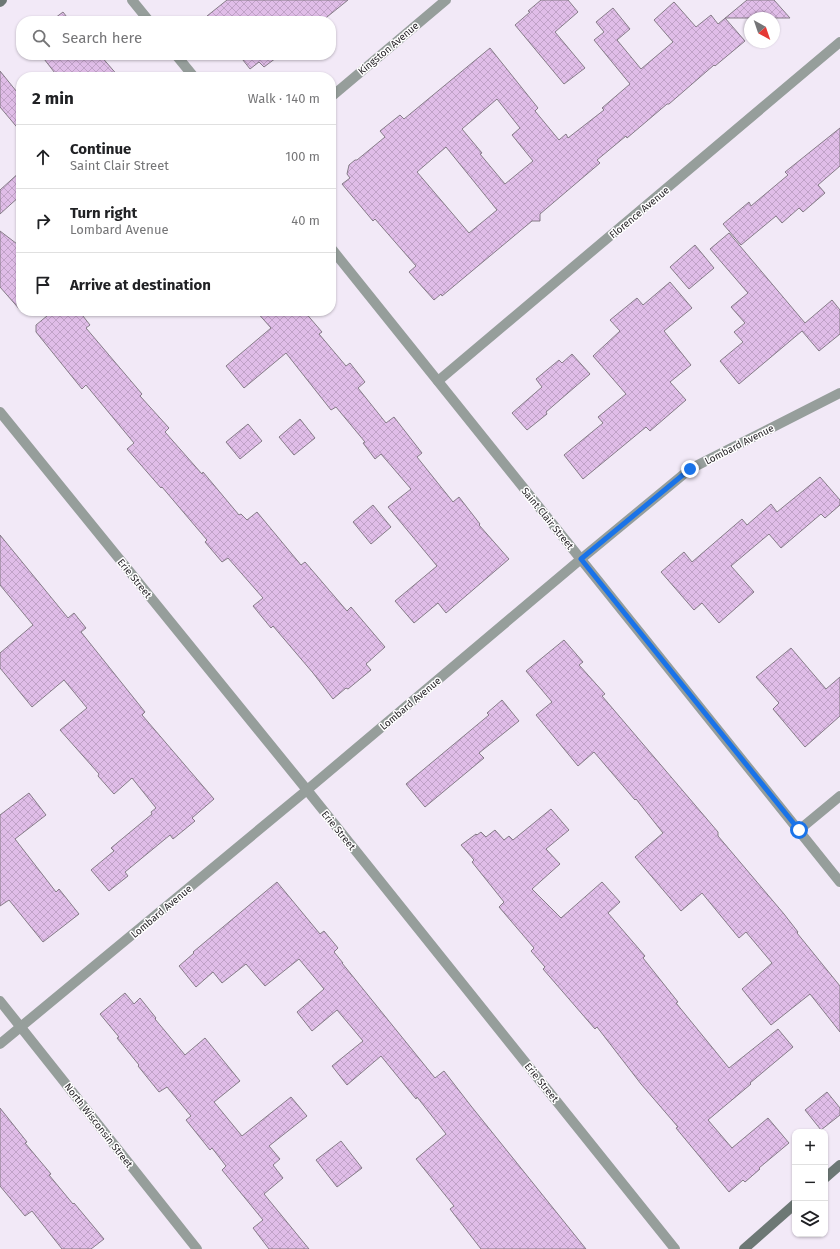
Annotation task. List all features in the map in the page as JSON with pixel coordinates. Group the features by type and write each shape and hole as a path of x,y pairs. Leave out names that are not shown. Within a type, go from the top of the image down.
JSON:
{"street":[{"path":"132,0 145,16"},
{"name":"Kingston Avenue","path":"336,93 446,0"},
{"name":"Florence Avenue","path":"438,381 840,42"},
{"path":"180,60 190,72"},
{"name":"Saint Clair Street","path":"336,254 840,882"},
{"name":"Lombard Avenue","path":"0,1044 307,790 690,469 840,393"},
{"name":"Erie Street","path":"0,412 307,790 675,1249"},
{"path":"799,830 840,796"},
{"name":"North Wisconsin Street","path":"0,1001 197,1249"},
{"path":"828,1175 840,1165"},
{"path":"744,1249 792,1207"}],"building":[{"path":"227,0 348,0 328,16 207,16"},
{"path":"541,0 568,0 578,12 555,32 585,68 564,84 515,25"},
{"path":"747,0 774,0 790,18 780,18 780,12 744,12 744,18 725,18"},
{"path":"674,2 696,27 711,15 718,24 725,18 744,40 744,42 627,138 626,136 597,160 600,163 540,214 540,221 532,221 442,296 441,294 434,300 409,272 416,266 375,219 373,221 342,184 350,178 347,174 349,165 385,137 380,131 400,115 404,119 490,48 538,108 535,111 559,140 566,134 568,138 604,110 602,108 630,84 594,40 604,32 596,22 613,8 630,29 617,40 641,69 673,42 654,20","holes":["497,99 520,128 512,135 533,161 505,184 480,154 482,153 462,129","446,147 497,210 469,233 417,172"]},
{"path":"63,12 66,16 58,16"},
{"path":"45,60 104,60 115,72 54,72"},
{"path":"243,60 273,60 264,67 259,62 250,69"},
{"path":"0,71 16,91 16,126 0,107"},
{"path":"840,128 840,166 818,185 825,193 803,212 799,208 782,223 776,216 741,245 723,224 749,202 751,206 788,175 785,172"},
{"path":"16,176 16,200 0,214 0,190"},
{"path":"0,231 16,243 16,305 0,287"},
{"path":"729,233 805,323 832,300 840,310 840,334 819,351 802,331 739,384 720,361 743,342 734,332 745,323 731,307 748,293 710,249"},
{"path":"695,245 714,268 689,289 670,267"},
{"path":"670,282 692,308 664,331 691,365 670,382 686,400 650,431 646,427 583,479 564,455 603,423 598,417 626,394 593,356 620,331 610,320 637,298 643,305"},
{"path":"47,316 83,316 90,325 86,328 142,394 140,396 169,428 165,432 202,474 203,472 239,515 241,514 247,520 257,512 301,565 305,562 347,611 351,607 385,647 366,664 371,670 333,699 273,626 271,628 253,606 263,598 228,558 222,562 205,542 207,540 127,449 134,443 86,385 82,389 36,332 36,325"},
{"path":"260,316 308,316 322,332 319,334 346,366 350,363 365,382 358,388 386,423 394,417 422,453 417,457 453,502 459,497 480,524 479,525 509,559 446,613 438,603 414,623 395,601 437,566 388,507 411,489 381,454 375,459 363,443 365,442 336,407 331,410 286,353 244,388 226,366 271,328"},
{"path":"572,354 590,374 546,412 547,414 527,430 512,413 542,387 536,379 559,360 562,363"},
{"path":"300,419 315,438 294,455 279,437"},
{"path":"248,424 262,441 240,459 226,442"},
{"path":"820,477 840,500 840,505 825,518 821,514 781,548 769,534 731,566 754,592 719,623 702,603 694,610 661,572 684,552 692,562 742,519 747,525 771,504 777,512"},
{"path":"373,505 391,527 371,544 353,522"},
{"path":"0,535 68,618 74,613 86,628 81,632 145,712 142,715 214,799 192,818 195,821 173,839 170,835 125,872 128,876 109,891 91,870 114,851 111,848 152,814 151,812 156,808 132,778 114,794 98,776 99,774 60,730 87,708 64,680 32,707 0,668 0,653 33,625 0,585"},
{"path":"564,640 583,662 579,665 605,694 602,696 718,832 718,836 784,914 798,932 797,933 840,986 840,1032 810,994 771,1025 742,989 772,963 746,932 739,938 702,893 681,911 635,857 663,833 636,799 635,800 594,752 578,766 536,715 552,702 526,671"},
{"path":"791,648 826,689 840,677 840,716 805,747 773,709 779,703 756,677"},
{"path":"502,700 519,721 479,753 484,758 425,807 406,784 489,715 487,713"},
{"path":"29,793 46,815 15,839 56,892 59,889 79,914 43,942 9,900 0,906 0,815"},
{"path":"551,809 569,830 546,849 560,864 532,889 561,918 602,882 620,902 608,913 645,956 643,958 678,1002 676,1003 729,1068 778,1029 793,1047 708,1120 732,1148 768,1118 789,1143 745,1182 743,1180 729,1192 676,1128 678,1127 641,1084 597,1027 595,1029 543,969 545,967 531,951 534,948 499,907 504,902 472,862 474,860 461,845 476,834 477,835 481,832 486,837 495,830 504,840 509,836 513,840"},
{"path":"277,882 320,934 324,931 338,948 334,952 342,963 435,1078 444,1071 586,1249 481,1249 450,1209 454,1206 416,1159 446,1134 417,1097 416,1099 381,1056 347,1085 332,1066 363,1041 337,1010 312,1031 297,1012 324,989 299,959 265,986 246,964 222,983 213,972 196,987 179,966 194,953 193,952"},
{"path":"125,993 134,1004 140,998 156,1018 155,1019 185,1055 205,1038 240,1081 214,1102 242,1136 291,1097 307,1116 269,1146 280,1159 273,1165 283,1178 264,1194 309,1249 269,1249 253,1228 263,1220 222,1170 226,1166 212,1148 210,1150 186,1120 191,1116 167,1087 159,1092 117,1038 119,1037 100,1014"},
{"path":"827,1092 840,1108 840,1115 820,1129 805,1110"},
{"path":"0,1108 27,1142 25,1143 51,1174 49,1175 104,1239 91,1249 62,1249 32,1211 25,1216 0,1186"},
{"path":"341,1141 362,1168 337,1187 316,1160"}],"route":[{"path":"690,469 581,559 799,830"}]}
